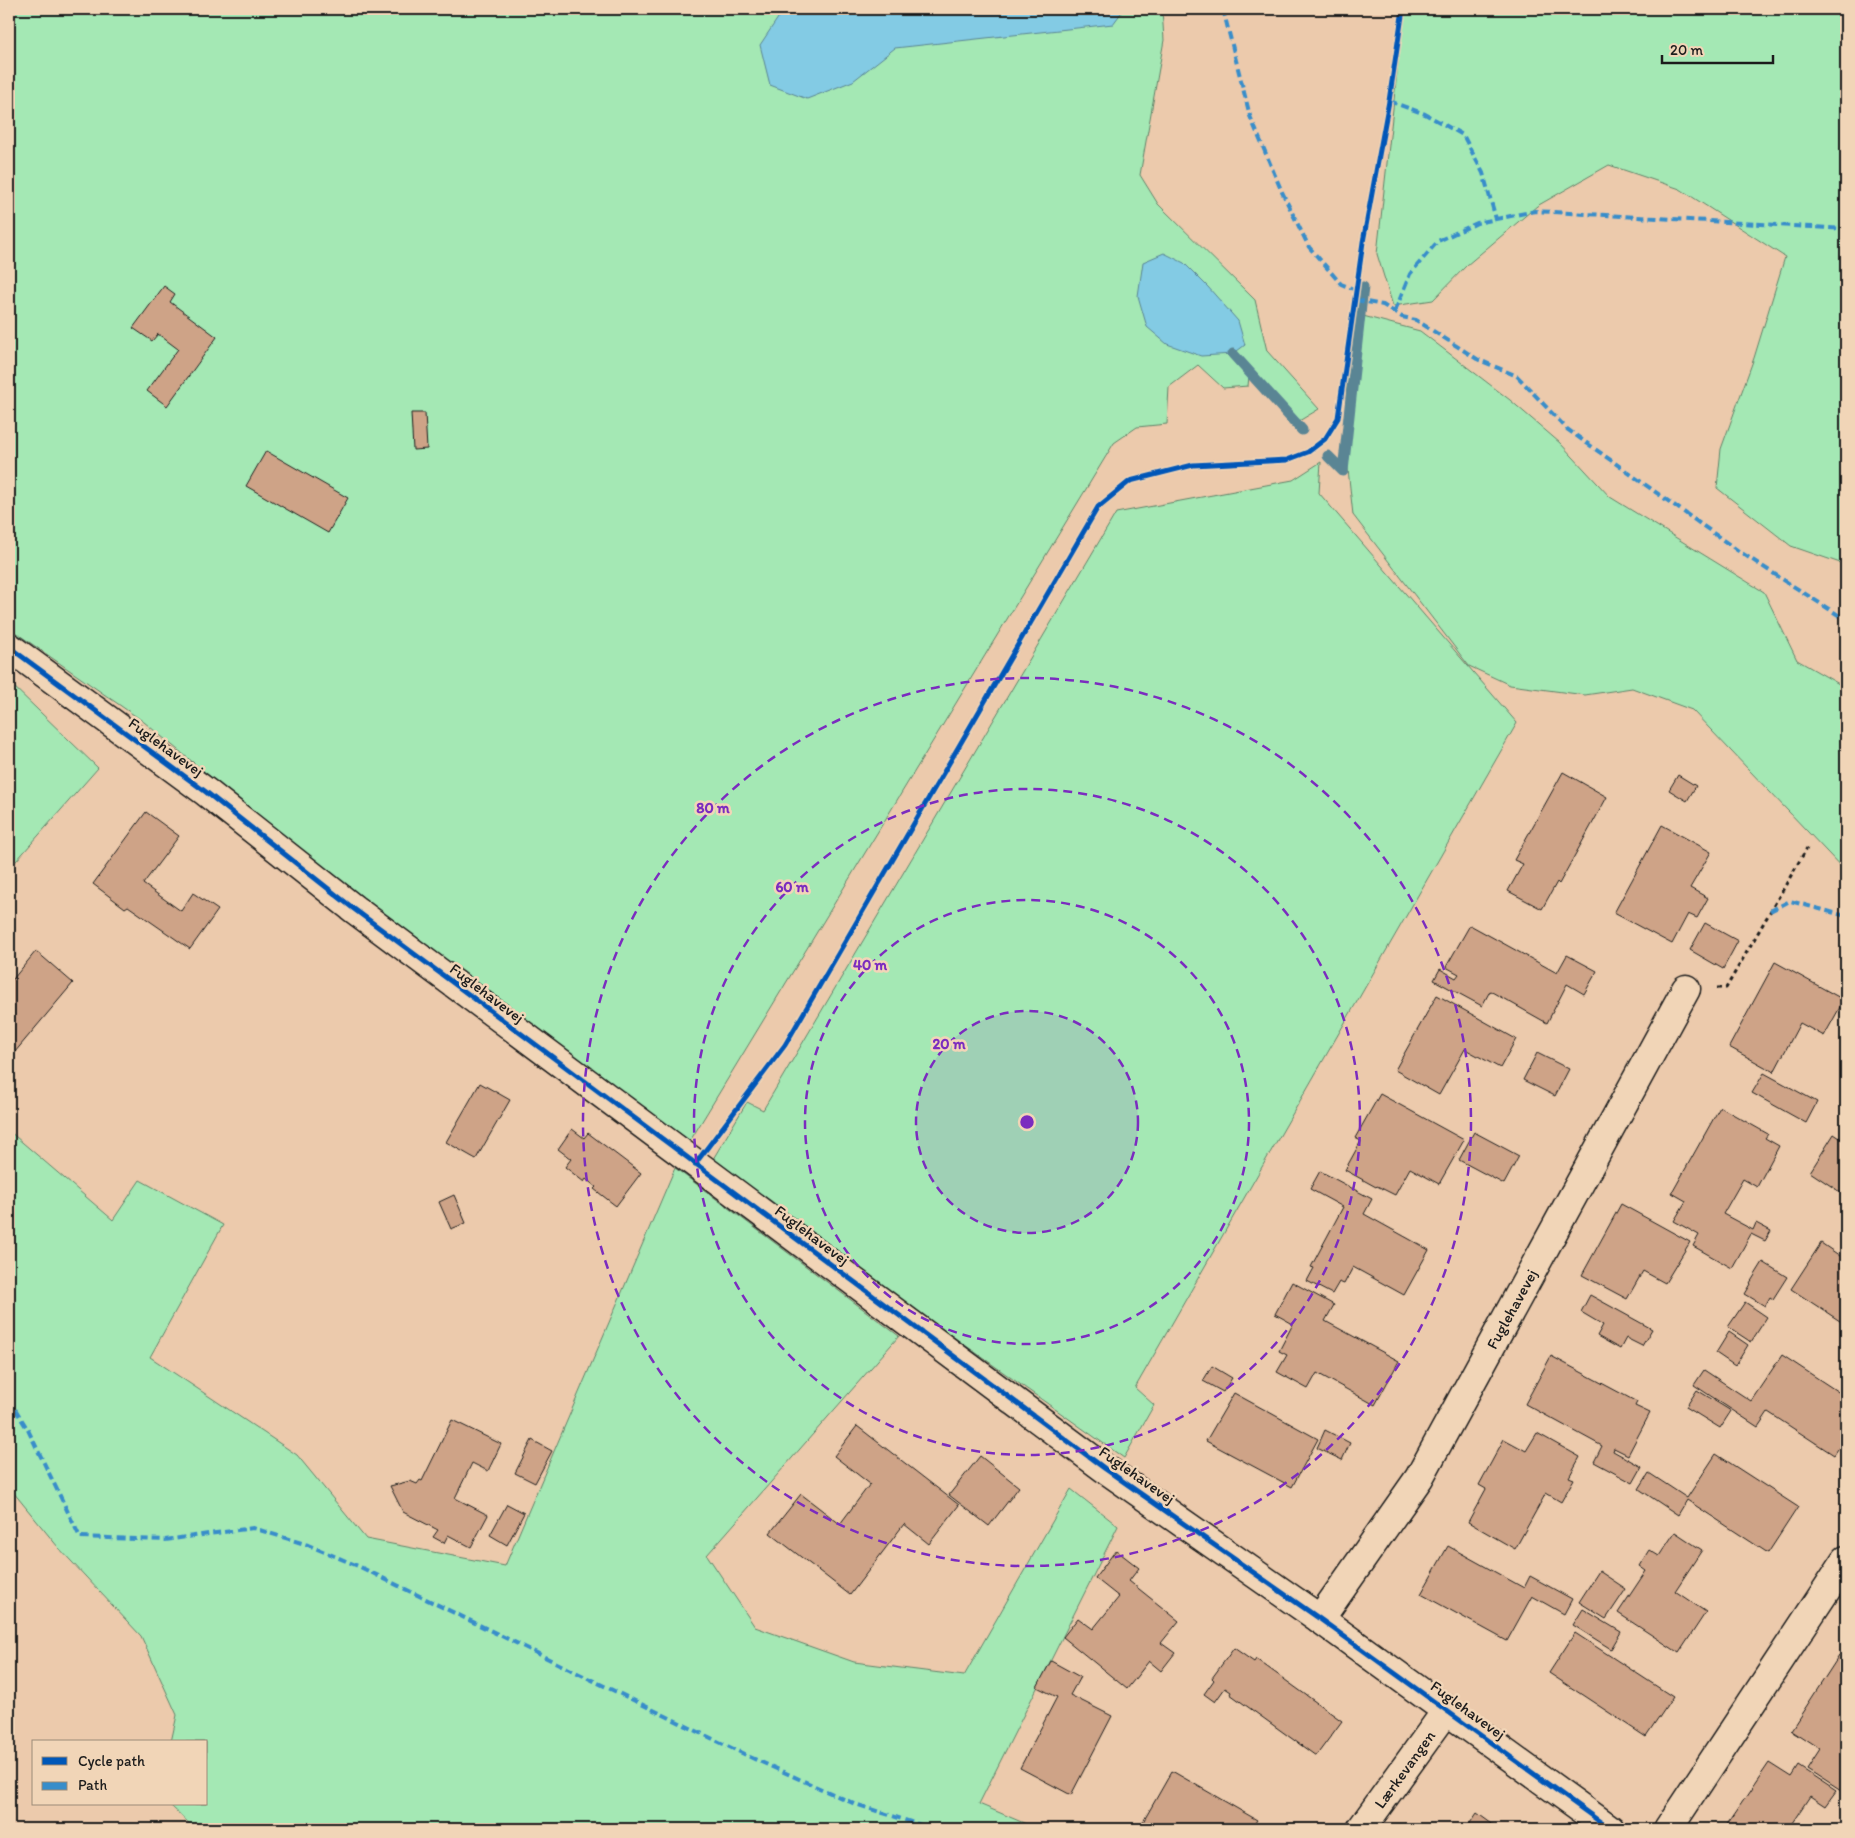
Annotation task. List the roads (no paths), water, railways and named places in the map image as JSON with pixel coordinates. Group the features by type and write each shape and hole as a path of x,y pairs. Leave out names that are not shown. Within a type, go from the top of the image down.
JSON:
{"street":[{"name":"Fuglehavevej","path":"9,646 206,792 354,909 1104,1468 1320,1619 1610,1829"},
{"name":"Fuglehavevej","path":"1320,1619 1419,1478 1686,989"},
{"path":"1668,1829 1846,1560"},
{"name":"Lærkevangen","path":"1361,1829 1447,1710"}],"water":[{"path":"784,9 1124,9 1113,24 895,48 853,81 807,99 770,85 760,45"},
{"path":"1164,253 1184,263 1238,321 1245,345 1233,354 1201,356 1167,344 1147,327 1138,296 1143,262"}],"waterway":[{"path":"1328,456 1343,471 1363,287"},
{"path":"1233,354 1302,430"}]}
